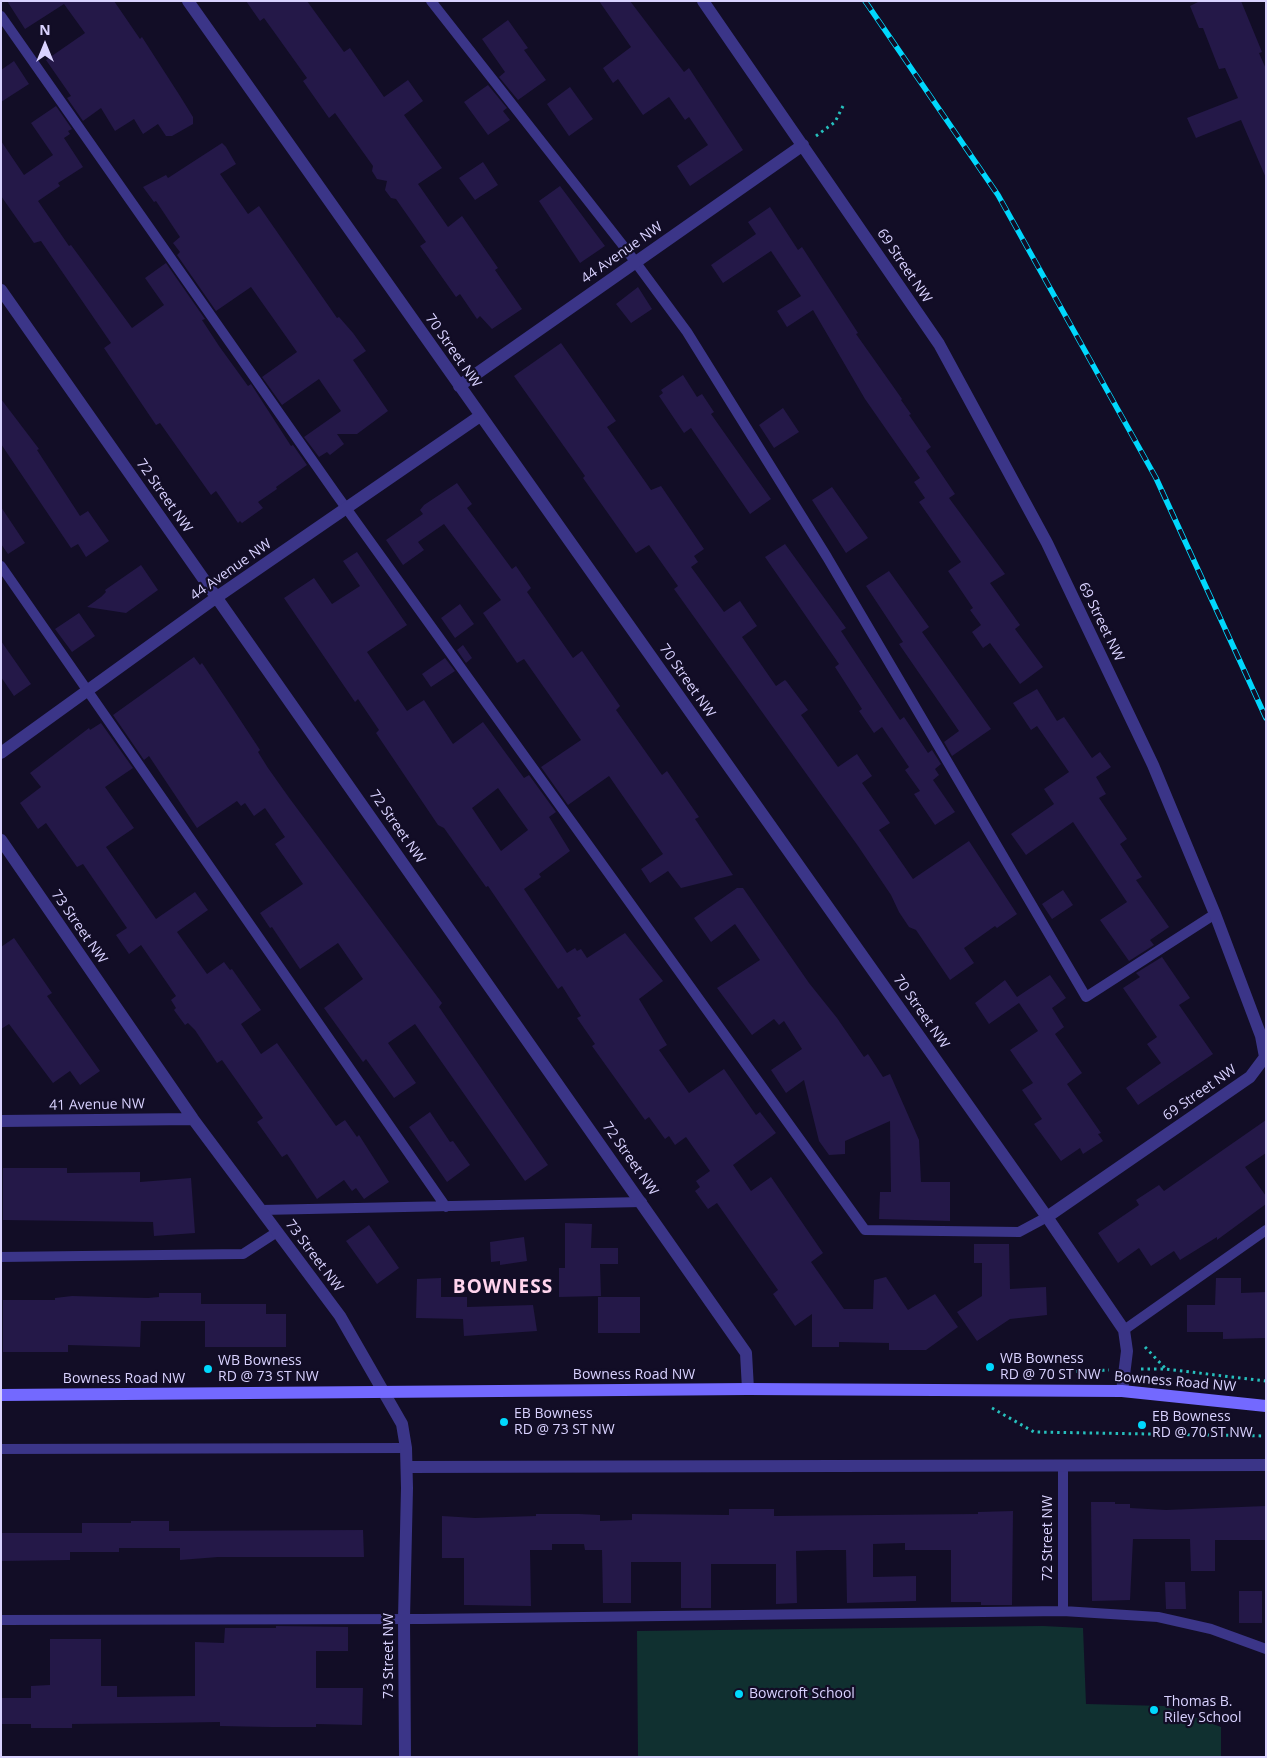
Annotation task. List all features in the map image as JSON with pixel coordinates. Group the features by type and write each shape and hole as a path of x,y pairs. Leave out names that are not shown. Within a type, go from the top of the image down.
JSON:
{"street":[{"name":"70 Street NW","path":"188,1 1047,1217 1124,1330 1127,1351 1122,1391"},
{"name":"69 Street NW","path":"703,1 939,344 1047,543 1153,765 1215,914 1261,1036 1265,1057 1250,1077 1047,1217"},
{"name":"44 Avenue NW","path":"460,386 803,145"},
{"name":"72 Street NW","path":"1,290 746,1353 748,1389"},
{"name":"44 Avenue NW","path":"1,753 217,597 480,416"},
{"name":"73 Street NW","path":"1,840 193,1119 340,1316 386,1392 402,1424 407,1467 404,1618 405,1757"},
{"name":"41 Avenue NW","path":"1,1121 193,1119"},
{"name":"Bowness Road NW","path":"1,1395 748,1389 1122,1391 1266,1406"},
{"path":"407,1467 1266,1465"}],"lane":[{"path":"431,1 635,262 687,332 827,557 1086,997 1215,914"},
{"path":"1,16 347,508 865,1230 1019,1232 1047,1217"},
{"path":"1,566 446,1207"},
{"path":"261,1210 642,1202"},
{"path":"1124,1330 1266,1230"},
{"path":"1,1257 243,1254 277,1232"},
{"path":"1,1449 406,1448"},
{"name":"72 Street NW","path":"1064,1466 1064,1611"},
{"path":"1,1620 1064,1611 1158,1617 1211,1629 1266,1649"}],"path":[{"path":"803,145 835,122 843,106"},
{"path":"1145,1347 1165,1369 1266,1381"},
{"path":"992,1407 1034,1432 1266,1436"}],"green space":[{"name":"Bowcroft School","path":"1043,1626 1083,1628 1086,1704 1164,1706 1221,1727 1221,1757 638,1757 637,1631"}],"building":[{"path":"7,1 114,1 140,39 142,37 180,96 193,117 193,124 172,136 166,136 158,124 143,134 134,119 115,131 101,108 83,121 67,98 71,96 46,60 85,33 64,4 25,29"},
{"path":"246,1 307,1 344,52 350,48 384,97 408,80 423,101 404,115 442,168 418,184 448,227 462,216 498,268 495,270 522,309 492,329 480,316 477,319 460,294 456,297 420,246 426,242 396,199 391,198 385,190 387,181 377,179 372,171 373,166 335,113 329,118 303,81 307,78 264,18 260,21"},
{"path":"599,1 630,1 684,72 689,68 743,150 690,186 677,166 708,145 689,117 685,120 669,97 643,115 618,79 613,83 603,68 631,47"},
{"path":"1200,1 1241,1 1262,52 1259,53 1266,69 1266,178 1241,120 1196,138 1187,118 1238,98 1225,68 1219,69 1203,28 1199,28 1190,6"},
{"path":"508,20 528,48 524,50 546,80 518,100 499,77 505,72 482,39"},
{"path":"14,61 29,84 1,102 1,70"},
{"path":"488,85 507,108 503,111 510,120 488,135 464,102"},
{"path":"570,87 593,119 569,136 547,104"},
{"path":"56,106 72,129 68,131 70,134 64,138 83,167 58,183 60,186 38,201 69,246 71,245 132,328 164,305 145,278 166,263 205,319 202,320 219,346 248,386 251,384 291,446 293,445 307,465 258,502 263,508 242,523 240,521 238,523 216,491 211,495 160,423 156,425 104,348 111,343 41,241 34,243 1,196 1,141 24,175 53,155 31,123"},
{"path":"222,143 236,164 220,174 248,214 259,206 337,318 339,317 366,351 353,360 388,411 357,434 337,434 344,444 330,455 327,452 319,457 304,437 341,411 319,379 282,405 262,377 297,352 251,287 216,311 177,255 180,252 173,243 180,237 156,201 154,202 143,187 166,175 168,178"},
{"path":"483,162 498,185 475,200 459,178"},
{"path":"560,186 605,246 580,263 539,201"},
{"path":"770,207 798,250 802,247 858,333 856,334 902,399 911,414 909,415 931,447 926,451 955,494 949,498 1005,574 990,583 1020,625 1015,629 1043,667 1020,684 990,643 983,648 972,632 981,625 970,610 973,608 948,571 961,562 919,502 925,498 914,482 920,478 865,399 813,310 787,327 777,311 801,296 771,251 723,283 711,265 756,234 748,222"},
{"path":"638,287 652,309 631,323 616,304"},
{"path":"561,343 616,421 607,427 651,490 661,486 704,549 694,556 698,562 691,567 724,612 740,601 757,626 742,637 776,686 785,680 787,682 808,710 801,715 838,767 857,754 872,776 862,783 890,823 879,830 913,879 969,841 1017,914 997,928 995,926 964,948 974,963 950,980 916,930 909,927 891,895 858,846 674,589 678,586 649,545 636,553 583,478 585,476 514,376"},
{"path":"683,375 697,397 702,394 714,412 711,414 771,499 750,514 691,428 684,433 659,396 663,393 661,390"},
{"path":"1,399 39,449 37,450 80,516 88,511 109,541 86,557 78,544 71,548 1,444"},
{"path":"783,408 799,432 774,448 759,425"},
{"path":"457,483 472,504 467,508 512,569 516,566 531,588 527,592 573,658 582,651 620,706 616,710 662,775 667,771 699,817 695,819 733,875 681,888 668,871 650,883 641,869 663,854 609,776 568,805 541,767 581,740 524,659 517,663 483,613 501,600 444,524 418,542 424,550 403,565 386,540 423,514 420,510 424,505"},
{"path":"832,487 868,538 846,553 812,500"},
{"path":"1,507 25,543 8,554 1,544"},
{"path":"785,544 846,628 841,631 900,720 904,717 928,753 932,750 941,764 935,769 939,775 933,780 955,812 935,825 914,794 920,791 905,770 909,767 882,727 874,733 859,711 862,709 835,667 839,664 765,557"},
{"path":"357,552 407,625 367,652 407,711 424,700 453,744 483,722 524,778 529,775 556,812 549,817 570,851 539,874 541,877 524,889 567,953 575,948 577,951 581,949 587,958 625,933 663,981 639,999 667,1045 659,1050 689,1093 724,1069 756,1115 760,1112 776,1133 733,1165 751,1191 771,1177 823,1253 811,1262 844,1309 873,1309 874,1280 886,1277 908,1310 935,1294 958,1327 926,1350 889,1350 889,1343 839,1342 839,1347 812,1347 812,1314 795,1326 773,1294 778,1290 717,1203 708,1209 695,1191 700,1187 696,1181 710,1171 686,1137 675,1145 669,1136 665,1139 649,1117 645,1120 592,1046 595,1044 577,1018 581,1016 562,986 558,989 488,886 486,887 444,828 438,825 376,733 379,730 358,699 355,702 284,598 314,578 332,604 360,586 343,561","holes":["498,788 528,830 501,851 472,808"]},
{"path":"141,565 158,590 126,613 87,607 101,597 106,592 105,590"},
{"path":"889,571 929,627 922,632 991,729 952,756 944,742 959,731 899,644 903,642 866,586"},
{"path":"460,604 474,624 455,638 441,618"},
{"path":"79,613 95,636 72,652 55,629"},
{"path":"1,641 31,684 14,696 1,677"},
{"path":"463,645 472,658 466,663 457,650"},
{"path":"194,657 200,665 202,663 260,750 258,752 268,768 290,799 442,1003 439,1007 548,1165 525,1181 415,1024 388,1043 416,1083 394,1098 366,1059 363,1062 324,1008 363,979 338,943 300,969 272,927 270,928 260,913 303,884 275,844 285,837 265,808 254,816 245,803 241,806 237,801 197,828 149,756 144,760 113,715"},
{"path":"445,658 455,671 431,687 422,674"},
{"path":"1037,689 1057,721 1064,717 1092,758 1100,752 1111,767 1096,777 1106,794 1099,798 1127,839 1120,844 1142,877 1136,880 1169,927 1150,940 1154,945 1129,961 1100,920 1127,902 1073,822 1026,855 1011,834 1054,804 1044,789 1069,772 1037,726 1031,730 1013,703"},
{"path":"101,723 133,768 105,787 134,828 106,847 156,919 195,892 208,910 177,932 207,974 224,962 230,970 232,969 261,1010 241,1024 261,1054 277,1043 336,1126 345,1120 357,1137 359,1135 389,1182 364,1199 356,1188 352,1191 344,1180 317,1199 287,1154 282,1157 257,1122 263,1118 222,1060 217,1063 195,1030 188,1023 185,1025 174,1010 176,1008 171,1000 176,996 141,945 129,954 116,935 127,928 83,864 77,867 46,823 38,829 20,803 41,787 30,773 89,728 90,730"},
{"path":"737,888 743,888 809,983 837,1018 864,1057 868,1054 883,1077 890,1074 919,1140 921,1182 950,1182 950,1221 879,1219 880,1192 891,1192 890,1121 845,1141 845,1154 829,1155 819,1141 804,1080 786,1093 771,1070 802,1049 784,1021 779,1025 774,1019 752,1035 717,988 760,960 735,924 711,942 694,918"},
{"path":"1063,890 1073,905 1052,919 1042,904"},
{"path":"14,938 52,993 47,996 100,1071 80,1085 70,1071 53,1083 9,1024 1,1029 1,947"},
{"path":"1162,957 1190,998 1179,1005 1213,1054 1138,1105 1126,1088 1161,1063 1147,1044 1157,1037 1123,988 1140,977 1136,973"},
{"path":"1050,975 1066,998 1052,1008 1064,1027 1055,1034 1082,1073 1067,1084 1101,1133 1098,1134 1103,1141 1083,1154 1080,1148 1061,1161 1034,1124 1042,1119 1022,1090 1033,1083 1010,1050 1038,1031 1019,1003 989,1024 975,1003 1005,980 1017,997"},
{"path":"430,1112 450,1142 453,1141 470,1165 447,1182 409,1127"},
{"path":"1266,1120 1266,1153 1245,1167 1266,1196 1266,1204 1217,1240 1217,1237 1180,1260 1174,1251 1151,1266 1139,1248 1118,1263 1098,1233 1139,1205 1136,1200 1159,1185 1164,1191"},
{"path":"3,1168 67,1168 67,1173 140,1172 140,1182 191,1178 195,1233 154,1236 153,1222 3,1220"},
{"path":"565,1223 592,1224 591,1248 618,1248 618,1264 600,1264 601,1296 559,1297 559,1268 565,1268"},
{"path":"369,1225 399,1268 377,1284 346,1241"},
{"path":"524,1237 527,1261 500,1265 500,1261 491,1262 490,1242"},
{"path":"974,1244 1009,1244 1010,1289 1046,1287 1047,1315 1010,1319 977,1341 957,1312 982,1296 982,1263 974,1263"},
{"path":"441,1278 441,1297 467,1297 467,1307 533,1305 537,1331 464,1336 463,1319 416,1318 417,1279"},
{"path":"1216,1278 1241,1278 1241,1293 1266,1292 1266,1338 1223,1339 1223,1332 1187,1332 1187,1305 1215,1305"},
{"path":"159,1293 201,1293 201,1304 266,1304 266,1314 286,1314 286,1347 205,1347 205,1321 141,1321 140,1347 68,1345 68,1352 3,1352 3,1300 55,1300 55,1298 72,1296 148,1298 159,1297"},
{"path":"598,1297 640,1297 640,1333 598,1333"},
{"path":"1091,1502 1115,1502 1115,1504 1130,1504 1130,1508 1166,1510 1266,1506 1266,1540 1215,1540 1215,1571 1191,1571 1190,1539 1133,1539 1130,1600 1092,1601"},
{"path":"729,1509 774,1509 774,1516 978,1514 978,1512 1013,1511 1012,1605 981,1605 981,1602 951,1602 951,1550 905,1550 905,1543 873,1544 873,1577 916,1576 916,1601 847,1603 846,1550 829,1550 796,1551 797,1603 776,1604 776,1564 711,1564 711,1608 681,1608 681,1562 631,1562 631,1603 603,1603 602,1550 585,1550 584,1544 552,1544 552,1550 530,1550 531,1606 464,1605 464,1558 442,1558 442,1516 475,1518 536,1516 536,1514 579,1514 600,1515 600,1521 632,1520 632,1514 729,1515"},
{"path":"131,1521 169,1521 169,1531 363,1530 364,1557 218,1557 180,1560 180,1548 119,1548 119,1552 70,1552 70,1560 1,1561 1,1533 82,1533 82,1523 131,1523"},
{"path":"1165,1582 1185,1582 1186,1609 1166,1609"},
{"path":"1239,1591 1262,1591 1262,1623 1239,1623"},
{"path":"276,1626 348,1627 348,1651 316,1651 316,1688 363,1688 362,1725 316,1724 316,1727 220,1726 220,1722 72,1724 72,1728 31,1728 31,1724 1,1724 1,1698 31,1698 31,1686 50,1685 50,1639 101,1639 101,1686 117,1686 117,1697 195,1696 195,1642 224,1643 225,1628 276,1628"}],"railway":[{"path":"865,1 998,195 1156,478 1266,718"}],"place":[{"name":"WB Bowness RD @ 70 ST NW","path":"990,1367"},
{"name":"WB Bowness RD @ 73 ST NW","path":"208,1369"},
{"name":"EB Bowness RD @ 73 ST NW","path":"504,1422"},
{"name":"EB Bowness RD @ 70 ST NW","path":"1142,1425"},
{"name":"Bowcroft School","path":"739,1694"},
{"name":"Thomas B. Riley School","path":"1154,1710"}],"district":[{"name":"BOWNESS","path":"503,1288"}]}
